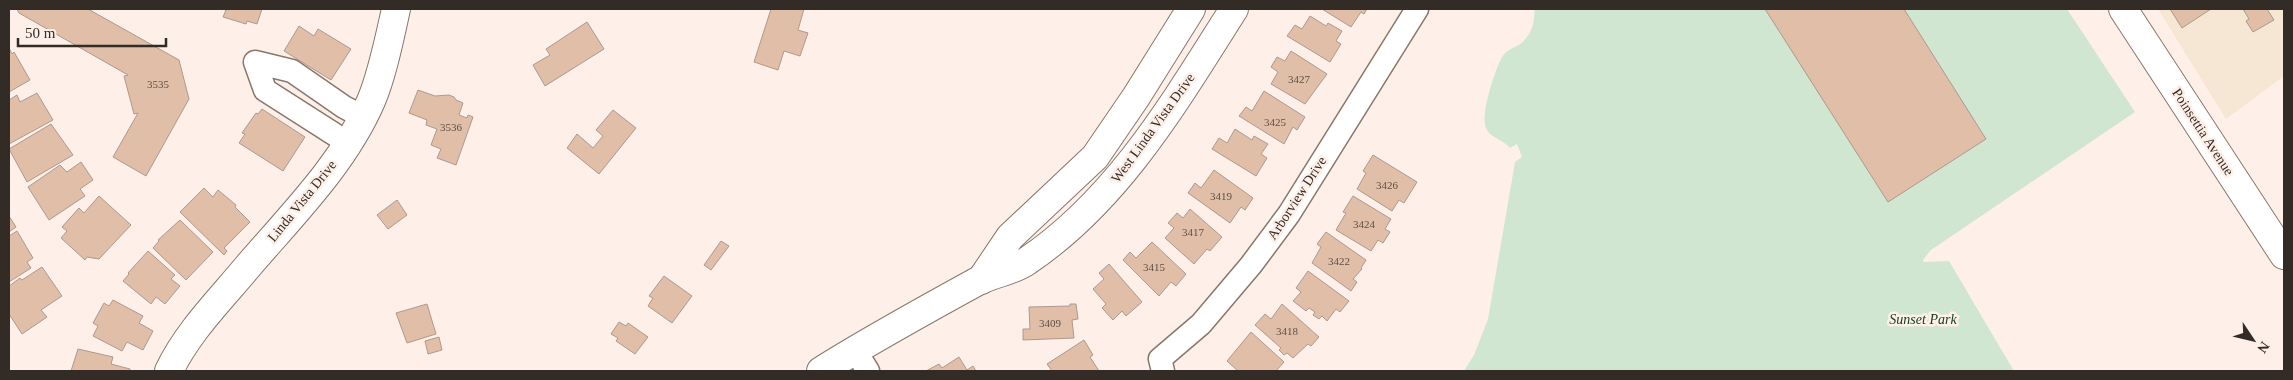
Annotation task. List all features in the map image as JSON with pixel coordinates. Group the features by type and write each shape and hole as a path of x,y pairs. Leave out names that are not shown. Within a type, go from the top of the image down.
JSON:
{"main road":[{"name":"Linda Vista Drive","path":"169,371 175,358 195,329 314,189 348,143 372,99 396,9"},
{"name":"West Linda Vista Drive","path":"981,280 1010,237 1095,156 1136,97 1192,9"},
{"name":"West Linda Vista Drive","path":"821,371 862,360 981,280 1026,262 1065,231 1122,176 1166,115 1234,9"},
{"name":"Poinsettia Avenue","path":"2122,9 2284,255"}],"street":[{"name":"Arborview Drive","path":"1163,371 1160,359 1201,324 1251,265 1289,214 1417,9"},
{"path":"348,143 266,90 255,62 292,71 344,107 363,116"}],"shaded area":[{"path":"2158,9 2284,9 2284,76 2226,119"}],"green space":[{"name":"Sunset Park","path":"1534,9 2067,9 2135,112 1931,250 1923,260 1923,262 1949,261 2014,371 1464,371 1474,355 1488,319 1515,162 1522,157 1517,144 1510,148 1488,131 1485,113 1492,82 1502,57 1507,51 1522,43 1529,35 1533,25"}],"building":[{"path":"17,9 88,9 179,60 189,99 146,176 113,157 138,113 134,114 124,76 128,75 19,13"},
{"path":"222,9 262,9 257,24 247,21 246,24 223,17 226,10"},
{"path":"771,9 804,9 798,30 808,33 800,56 784,51 778,70 754,62"},
{"path":"1322,9 1367,9 1364,14 1361,12 1351,27"},
{"path":"1765,9 1904,9 1986,139 1888,202"},
{"path":"2170,9 2211,9 2182,28"},
{"path":"2243,9 2267,9 2274,20 2253,32 2246,21 2249,19"},
{"path":"1310,16 1326,26 1328,23 1342,31 1336,41 1341,44 1330,62 1287,36 1295,25 1302,29"},
{"path":"587,22 604,49 545,86 533,65 550,55 546,49"},
{"path":"299,26 314,36 318,29 351,49 331,80 284,51"},
{"path":"9,48 12,54 14,52 30,80 9,92"},
{"path":"1291,51 1327,74 1305,104 1271,84 1278,72 1271,67 1277,57 1285,61"},
{"path":"418,90 435,96 449,95 454,97 463,103 459,115 467,118 468,115 473,117 456,165 437,158 441,149 431,145 437,129 426,125 427,120 409,113"},
{"path":"1264,91 1305,117 1297,130 1293,127 1284,144 1239,116 1246,107 1252,111"},
{"path":"37,93 53,120 9,144 9,100 17,95 20,102"},
{"path":"262,109 305,137 283,171 239,143 245,134 242,133 256,113 258,114"},
{"path":"613,110 636,128 599,174 567,148 577,134 593,148 603,136 596,130"},
{"path":"51,124 73,155 27,182 9,149"},
{"path":"1235,129 1252,140 1254,136 1268,144 1261,154 1267,158 1256,176 1212,149 1219,138 1227,143"},
{"path":"1373,155 1417,182 1404,203 1399,200 1392,211 1357,189 1366,173 1363,171"},
{"path":"81,162 93,180 80,189 85,196 49,220 28,187 60,165 67,172"},
{"path":"1214,170 1253,198 1245,210 1241,207 1230,223 1188,193 1195,183 1201,188"},
{"path":"204,188 213,197 218,190 236,205 235,207 250,222 224,248 227,251 224,255 180,212"},
{"path":"99,196 131,225 99,259 87,257 85,260 61,238 67,231 62,227 79,208 84,213"},
{"path":"1353,196 1391,219 1385,229 1390,232 1383,243 1378,240 1371,251 1336,230 1346,213 1343,212"},
{"path":"397,200 407,215 388,229 377,215"},
{"path":"1190,209 1222,237 1210,251 1207,249 1194,264 1165,238 1174,228 1168,223 1177,213 1183,218"},
{"path":"9,216 16,227 9,232"},
{"path":"180,220 213,252 186,280 153,248 158,240"},
{"path":"17,231 33,258 27,262 31,268 9,282 9,236"},
{"path":"1326,232 1366,260 1362,269 1353,279 1357,282 1351,291 1312,263 1321,247 1317,244"},
{"path":"721,241 729,246 711,270 704,265"},
{"path":"1152,242 1186,274 1176,286 1171,282 1159,296 1123,260 1130,252 1136,258"},
{"path":"148,251 175,275 171,279 180,286 165,304 156,297 151,304 123,281"},
{"path":"1109,264 1142,302 1126,316 1122,311 1113,320 1102,308 1106,304 1093,289 1104,279 1099,273"},
{"path":"42,267 62,296 41,310 47,317 22,334 9,314 9,286"},
{"path":"1308,271 1349,301 1340,312 1336,309 1327,321 1322,316 1319,319 1313,315 1315,312 1309,308 1306,311 1293,301 1301,292 1296,288"},
{"path":"664,276 692,296 672,323 648,306 653,298 649,296"},
{"path":"113,300 143,316 139,323 153,331 143,350 127,342 122,351 93,336 98,326 93,323 104,303 109,306"},
{"path":"427,304 436,334 407,343 396,313"},
{"path":"1070,304 1076,304 1078,319 1072,320 1074,338 1023,340 1023,329 1030,329 1029,307 1070,306"},
{"path":"1282,304 1319,337 1311,346 1308,344 1293,358 1287,353 1284,355 1279,350 1281,348 1255,325 1265,314 1271,319"},
{"path":"619,322 626,326 628,323 648,337 635,354 616,341 618,338 611,334"},
{"path":"1251,332 1284,362 1276,371 1238,371 1227,361"},
{"path":"439,337 442,350 428,354 425,341"},
{"path":"1084,340 1093,355 1090,357 1099,371 1052,371 1047,364"},
{"path":"78,349 113,357 111,364 130,369 130,371 71,371"},
{"path":"959,357 967,370 973,366 976,371 926,371 939,364 942,368"}]}
